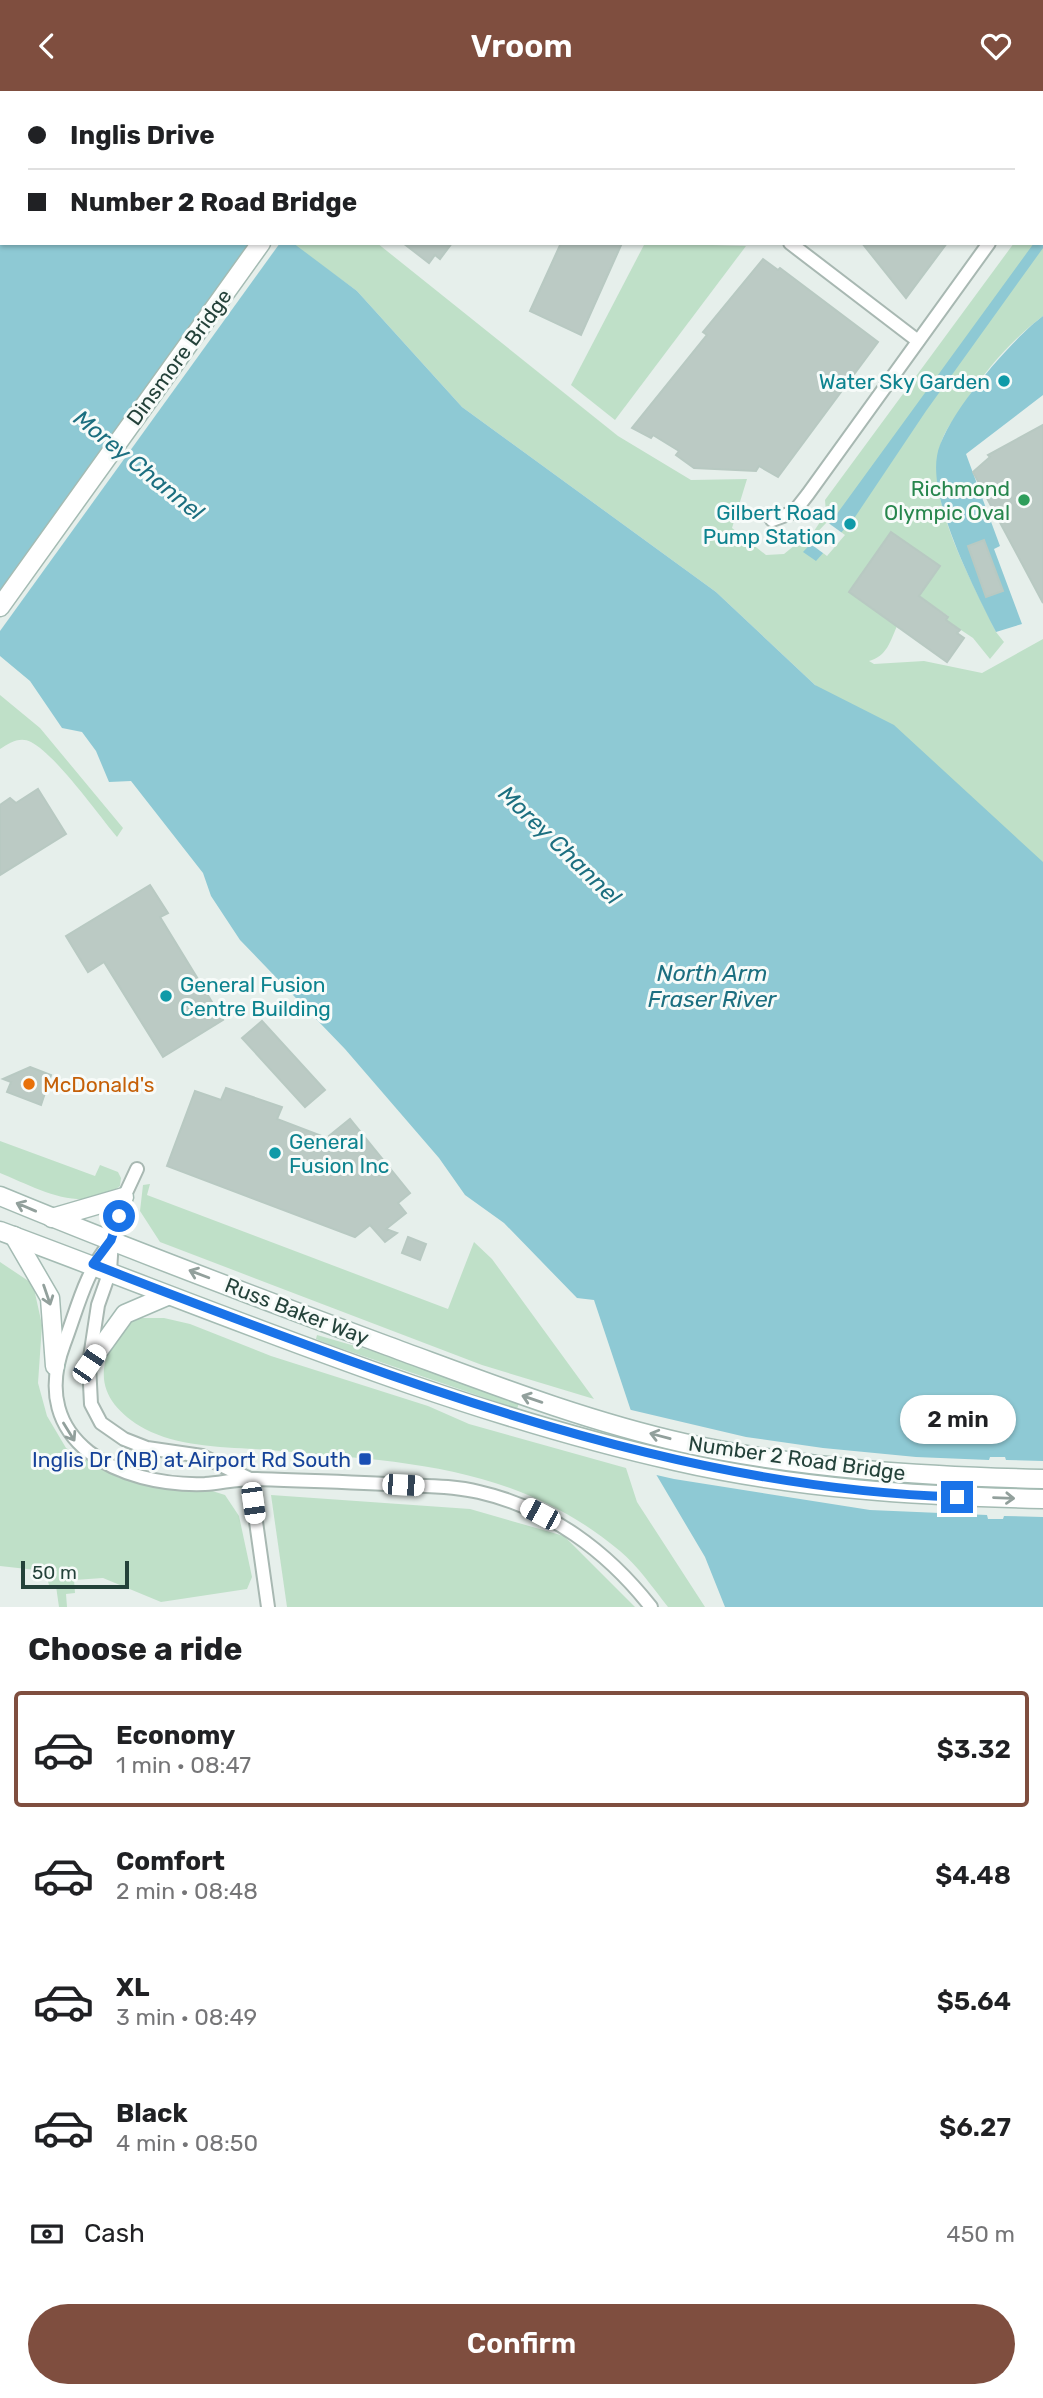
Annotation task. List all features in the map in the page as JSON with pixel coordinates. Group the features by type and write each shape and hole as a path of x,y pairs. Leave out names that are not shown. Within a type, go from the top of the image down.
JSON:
{"main road":[{"name":"Dinsmore Bridge","path":"0,607 260,245"},
{"name":"Russ Baker Way","path":"0,1196 498,1387 597,1420"},
{"path":"52,1217 124,1197"},
{"path":"7,1233 50,1298 55,1366"},
{"name":"Russ Baker Way","path":"7,1233 93,1264 167,1296 455,1397 598,1442"},
{"path":"89,1364 125,1314 167,1296"},
{"name":"Number 2 Road Bridge","path":"597,1420 683,1443 835,1468 917,1475 1043,1479"},
{"name":"Number 2 Road Bridge","path":"598,1442 676,1461 834,1489 907,1495 1043,1499"}],"street":[{"path":"793,245 918,341"},
{"path":"772,520 794,512 988,245"},
{"path":"137,1169 124,1197 111,1240 110,1271 98,1305 89,1364 91,1404 110,1431 147,1448 202,1456 250,1479"},
{"path":"111,1240 93,1264 55,1366 60,1416 72,1438 90,1455 118,1469 153,1479 203,1484 250,1479 448,1487 499,1497 523,1505 579,1537 620,1571 651,1607"},
{"path":"250,1479 268,1607"}],"green space":[{"path":"294,245 379,245 618,436 691,480 747,479 732,528 766,555 784,554 800,541 808,540 826,513 825,500 1013,245 1043,245 1043,316 1011,344 975,387 944,435 937,463 938,487 953,538 996,632 1004,642 990,659 973,638 946,620 948,616 919,596 939,566 891,532 849,592 897,626 884,652 869,661 874,664 924,661 982,673 1043,639 1043,911 815,685 716,592 462,407 357,291"},
{"path":"644,245 746,246 615,420 571,385"},
{"path":"0,695 40,728 123,828 117,837 64,771 41,749 31,742 19,740 0,749"},
{"path":"0,1141 95,1176 100,1165 118,1172 121,1178 120,1186 106,1195 91,1199 76,1199 45,1192 0,1173"},
{"path":"150,1184 147,1195 448,1309 474,1242 492,1259 594,1399 482,1365 160,1242 140,1211 143,1185"},
{"path":"0,1262 33,1284 42,1325 38,1383 47,1416 66,1448 119,1478 206,1489 225,1495 239,1516 252,1577 247,1589 161,1602 103,1578 74,1580 75,1593 66,1594 67,1607 59,1607 56,1586 49,1585 45,1571 0,1566"},
{"path":"139,1318 164,1318 190,1324 271,1356 428,1406 469,1424 626,1468 637,1502 705,1607 668,1607 627,1557 580,1522 539,1500 497,1484 410,1464 190,1443 145,1429 120,1411 106,1390 104,1378 108,1352 116,1338 131,1321"},
{"path":"317,1335 386,1355 519,1403 517,1409 331,1345 316,1339"},
{"path":"271,1495 470,1509 564,1536 635,1607 287,1607"}],"water":[{"name":"North Arm Fraser River","path":"0,245 296,245 357,291 462,407 716,592 815,685 894,725 1043,862 1043,1607 725,1607 705,1557 647,1459 594,1300 577,1298 504,1223 465,1195 439,1158 345,1049 240,940 211,896 203,873 131,781 109,782 96,751 82,732 62,728 30,681 0,656"},
{"path":"1033,245 1043,245 855,517 816,561 803,552 831,522"},
{"path":"1043,316 1043,395 966,454 1000,546 994,549 1022,624 996,632 966,570 947,521 936,475 937,456 942,440 965,401 997,360"}],"pier":[{"path":"249,245 279,245 0,631 0,590"},
{"path":"827,522 845,535 827,556 808,542"},
{"path":"627,1409 746,1437 823,1448 916,1457 989,1460 990,1457 1005,1457 1006,1460 1043,1461 1043,1517 1004,1516 1003,1519 988,1519 987,1515 870,1510 652,1474 644,1460"}],"building":[{"path":"406,245 450,245 440,259 435,255 429,263"},
{"path":"560,245 621,245 581,335 530,311"},
{"path":"864,245 946,245 906,298"},
{"path":"763,259 778,270 780,268 878,342 778,477 759,466 756,471 694,468 676,455 679,451 653,435 651,438 632,428 707,335 703,332"},
{"name":"Richmond Olympic Oval","path":"1043,425 1043,603 973,472 990,457 988,455"},
{"path":"891,532 940,566 919,596 948,617 946,620 960,630 957,633 964,638 947,662 849,592"},
{"path":"984,540 1003,591 986,597 968,546"},
{"path":"38,789 66,834 0,875 0,805 10,798 16,803"},
{"path":"150,885 168,913 160,917 223,1020 163,1057 104,962 88,972 66,936"},
{"path":"262,1021 325,1090 305,1107 242,1038"},
{"name":"McDonald's","path":"30,1067 51,1075 41,1105 7,1092 11,1082 3,1079"},
{"name":"General Fusion Inc","path":"226,1088 282,1107 277,1119 332,1140 329,1136 350,1119 410,1193 398,1203 406,1213 386,1229 397,1233 385,1242 370,1225 355,1237 167,1166 195,1091 221,1100"},
{"path":"408,1237 426,1244 420,1260 402,1253"}],"place":[{"name":"Water Sky Garden","path":"1004,381"},
{"name":"Richmond Olympic Oval","path":"1024,500"},
{"name":"Gilbert Road Pump Station","path":"850,524"},
{"name":"General Fusion Centre Building","path":"166,996"},
{"name":"McDonald's","path":"29,1084"},
{"name":"General Fusion Inc","path":"275,1153"},
{"name":"Inglis Dr (NB) at Airport Rd South","path":"365,1459"}],"route":[{"path":"119,1216 111,1240 93,1264 167,1296 381,1372 598,1442 676,1461 834,1489 957,1497"}],"water label":[{"name":"Morey Channel","path":"139,465"},
{"name":"Morey Channel","path":"560,845"}]}
